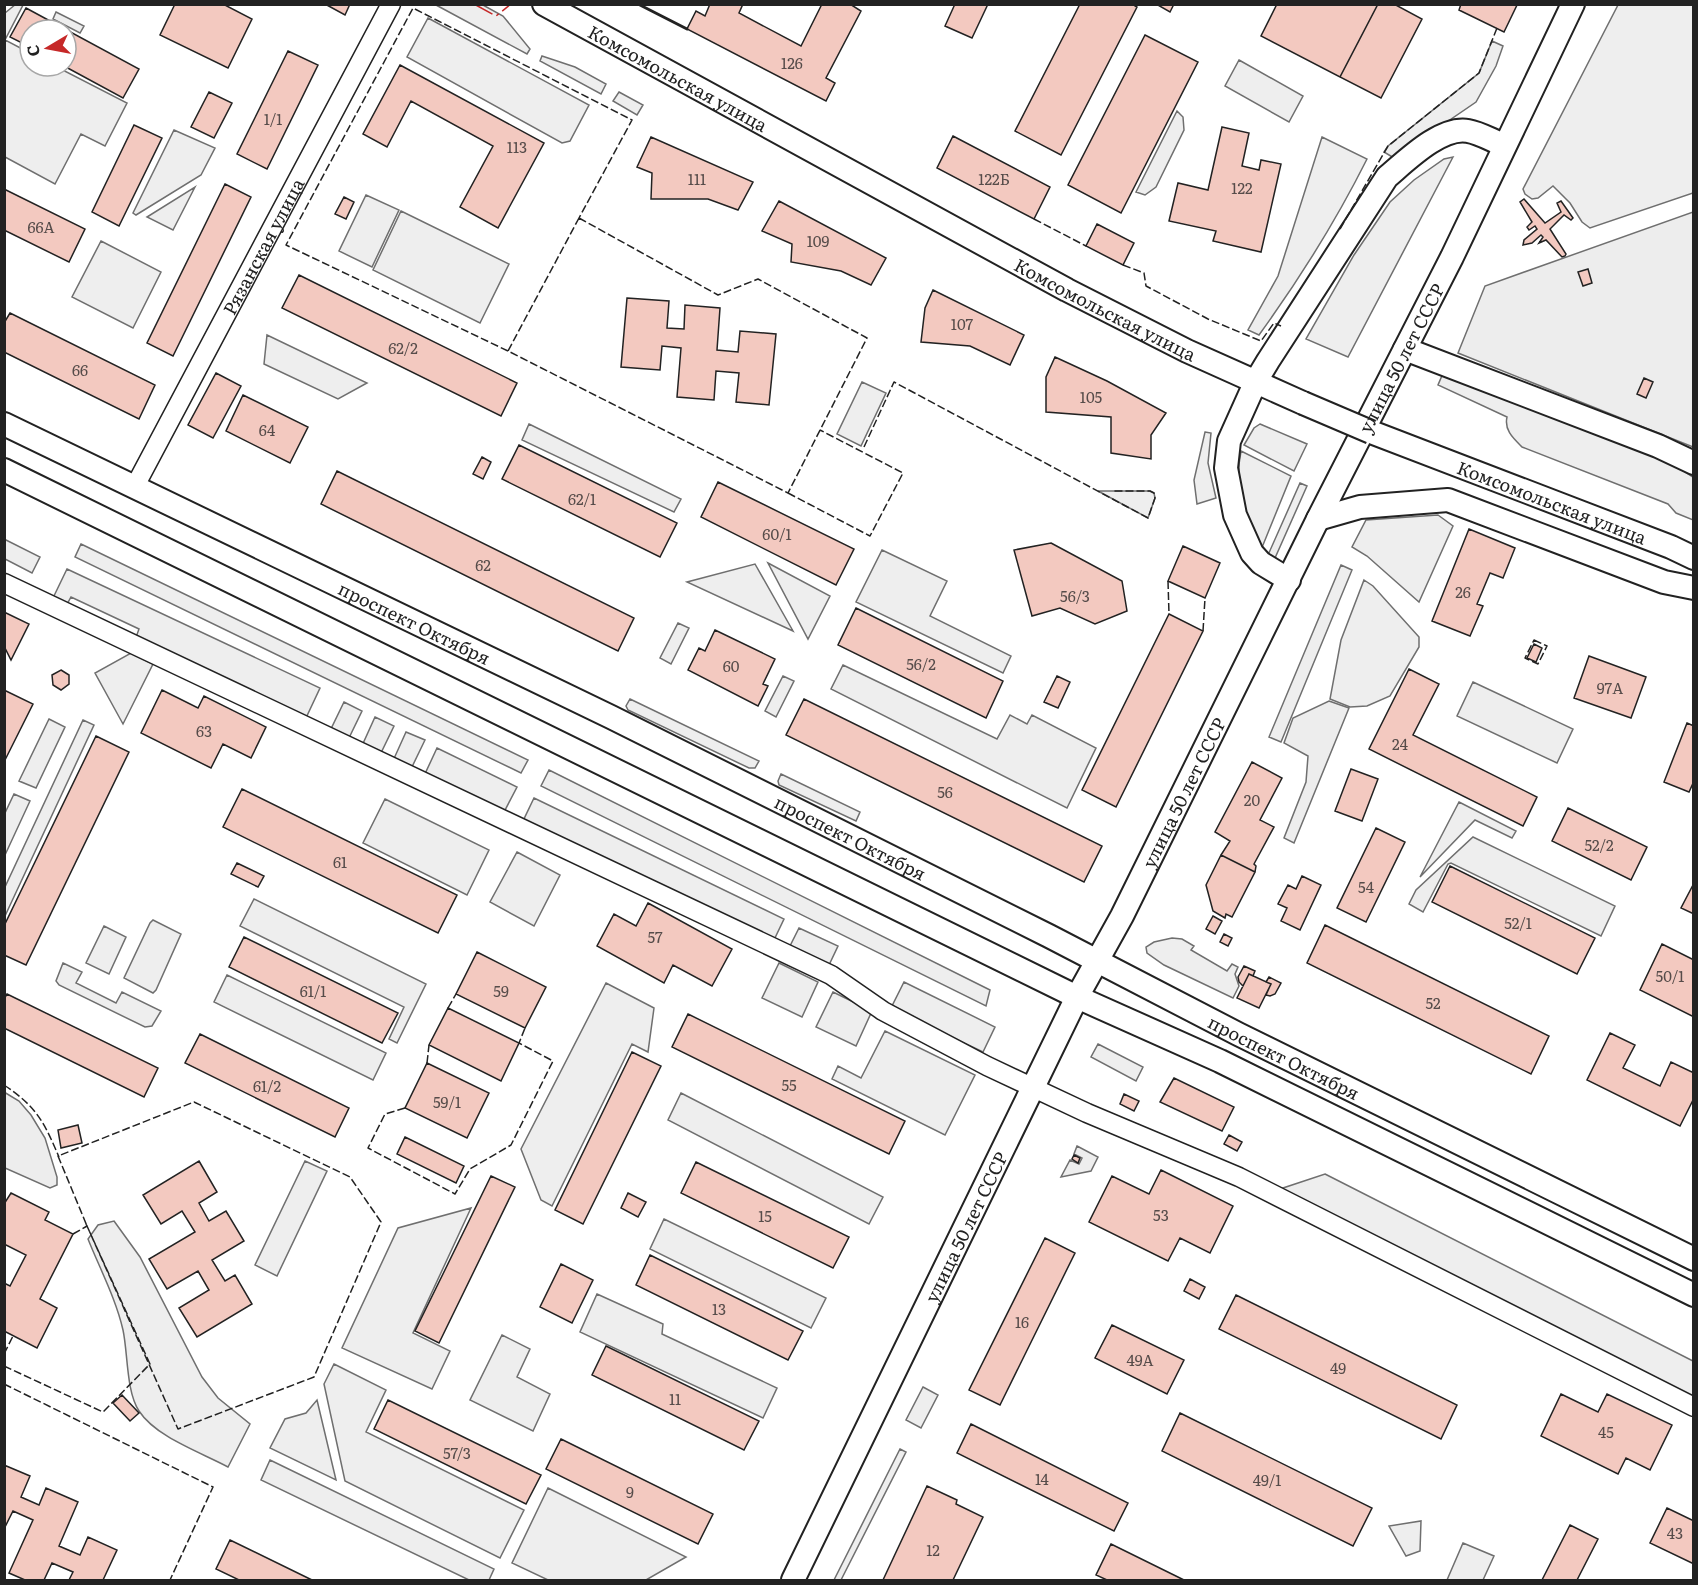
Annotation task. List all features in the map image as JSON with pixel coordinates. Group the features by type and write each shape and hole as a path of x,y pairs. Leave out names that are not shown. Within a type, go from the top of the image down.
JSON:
{"main road":[{"name":"Комсомольская улица","path":"544,4 1067,290 1186,351 1371,432 1693,557"},
{"name":"улица 50 лет СССР","path":"793,1581 1077,997 1127,906 1290,580 1318,519 1406,349 1573,4"},
{"path":"1290,580 1261,563 1252,554 1235,515 1227,476 1229,441 1256,381 1387,177 1415,153 1447,134 1467,130 1504,146"},
{"path":"1406,349 1658,446 1694,463"},
{"name":"проспект Октября","path":"4,424 611,717 1097,960 1248,1039 1694,1259"},
{"name":"проспект Октября","path":"4,470 1077,997 1220,1061 1694,1295"},
{"path":"1318,519 1360,507 1448,500 1664,582 1694,588"}],"street":[{"name":"Рязанская улица","path":"134,488 391,4"},
{"path":"4,583 831,975 883,1011 1032,1088 1239,1176 1694,1407"}],"shaded area":[{"path":"16,4 23,5 5,40 5,13"},
{"path":"436,5 483,5 503,16 530,49 527,54"},
{"path":"1618,5 1693,5 1693,193 1590,228 1582,222 1570,203 1553,186 1538,198 1532,199 1525,194 1523,189"},
{"path":"56,12 68,18 53,18"},
{"path":"428,18 589,105 570,141 562,143 407,57"},
{"path":"78,23 84,26 80,33 78,32"},
{"path":"5,40 18,47 18,78 78,78 127,103 105,146 81,134 55,184 5,157"},
{"path":"1492,41 1503,46 1496,66 1476,102 1394,158 1384,152 1388,146 1479,73"},
{"path":"542,56 575,67 606,84 601,94 540,61"},
{"path":"1239,60 1303,96 1289,122 1225,86"},
{"path":"619,92 643,105 637,115 613,101"},
{"path":"1177,111 1183,117 1184,130 1156,187 1145,195 1136,192"},
{"path":"174,130 215,148 201,175 136,215 133,213"},
{"path":"1322,137 1367,159 1317,249 1259,335 1248,330 1278,276"},
{"path":"1453,157 1348,357 1306,339 1354,255 1390,202 1414,180 1444,159"},
{"path":"195,187 173,230 147,217"},
{"path":"366,195 399,210 372,267 339,251"},
{"path":"401,211 509,264 480,323 373,270"},
{"path":"1693,212 1693,447 1458,353 1485,286"},
{"path":"101,241 161,272 133,328 72,297"},
{"path":"267,335 367,383 338,399 264,364"},
{"path":"1444,371 1676,466 1693,477 1693,520 1676,513 1668,504 1522,447 1508,430 1507,417 1438,385"},
{"path":"862,382 886,393 861,446 837,434"},
{"path":"529,424 681,499 674,512 522,440"},
{"path":"1260,424 1307,444 1294,471 1244,445 1254,428"},
{"path":"1205,432 1211,433 1208,463 1216,498 1197,504 1194,480"},
{"path":"1241,451 1291,476 1261,550 1249,528 1242,503 1239,477"},
{"path":"1300,483 1307,486 1275,558 1268,555"},
{"path":"1098,491 1150,491 1154,493 1155,498 1148,518"},
{"path":"1438,515 1453,526 1419,602 1367,556 1352,547 1366,520"},
{"path":"4,539 40,557 32,573 5,559"},
{"path":"81,544 528,760 521,773 75,557"},
{"path":"882,550 947,581 930,616 1011,656 1003,673 856,602"},
{"path":"768,563 830,596 808,639"},
{"path":"755,564 793,631 687,582"},
{"path":"1341,565 1352,570 1281,742 1269,737"},
{"path":"67,569 320,688 305,720 135,640 139,629 71,597 66,606 52,600"},
{"path":"1364,580 1373,586 1419,637 1419,647 1390,696 1367,706 1350,707 1330,699 1341,640"},
{"path":"678,623 689,628 671,664 660,658"},
{"path":"131,653 153,664 123,724 95,673"},
{"path":"843,665 997,739 1010,715 1027,724 1032,715 1096,748 1067,808 831,689"},
{"path":"783,676 794,681 776,717 765,711"},
{"path":"1473,682 1573,729 1557,763 1457,716"},
{"path":"630,699 759,761 755,768 749,768 628,710 626,706"},
{"path":"1329,701 1349,708 1294,843 1284,838 1306,782 1308,756 1284,743 1293,718"},
{"path":"344,702 362,711 347,742 329,733"},
{"path":"375,717 394,726 379,757 361,748"},
{"path":"49,719 65,727 36,788 19,781"},
{"path":"83,720 94,725 5,916 5,887"},
{"path":"406,732 425,740 410,771 392,763"},
{"path":"437,748 517,787 503,814 424,776"},
{"path":"549,770 990,990 986,1006 541,786"},
{"path":"781,774 860,812 856,821 779,785"},
{"path":"14,794 30,801 5,855 5,813"},
{"path":"534,798 784,919 773,942 523,821"},
{"path":"385,799 489,850 467,895 363,843"},
{"path":"1459,802 1516,831 1512,838 1475,820 1420,877"},
{"path":"1473,837 1615,906 1601,936 1451,863 1448,864 1423,912 1409,904 1416,890"},
{"path":"517,852 560,875 534,926 490,902"},
{"path":"254,899 426,984 397,1043 389,1039 404,1007 240,926"},
{"path":"153,920 181,934 153,993 124,978"},
{"path":"104,926 126,937 109,974 86,963"},
{"path":"799,928 838,946 829,965 790,946"},
{"path":"1172,938 1182,939 1194,946 1191,950 1227,971 1232,964 1238,967 1235,974 1239,986 1233,998 1164,965 1147,953 1146,947 1154,942"},
{"path":"63,963 82,972 76,983 116,1003 122,992 161,1011 152,1026 145,1027 59,985 56,981"},
{"path":"779,963 818,982 802,1017 762,998"},
{"path":"227,975 386,1053 373,1080 214,1002"},
{"path":"904,982 995,1027 983,1052 891,1008"},
{"path":"606,983 654,1008 648,1052 632,1044 552,1206 541,1200 521,1149"},
{"path":"833,992 872,1011 856,1046 816,1027"},
{"path":"885,1031 975,1075 945,1135 832,1079 838,1066 861,1078"},
{"path":"1098,1044 1143,1067 1136,1081 1091,1057"},
{"path":"4,1092 19,1101 45,1138 57,1177 57,1185 50,1188 5,1168"},
{"path":"681,1093 883,1197 869,1224 668,1120"},
{"path":"1077,1146 1098,1157 1091,1171 1061,1177 1070,1160 1079,1164 1082,1158 1074,1154"},
{"path":"305,1161 327,1171 277,1276 255,1265"},
{"path":"1325,1174 1693,1361 1693,1398 1277,1190"},
{"path":"471,1208 413,1333 450,1351 432,1389 342,1348 398,1228"},
{"path":"664,1219 826,1298 811,1328 650,1249"},
{"path":"114,1221 140,1257 202,1377 218,1398 250,1424 228,1467 156,1429 139,1411 135,1403 120,1318 88,1239 98,1225"},
{"path":"597,1294 663,1324 662,1334 777,1388 763,1418 580,1332"},
{"path":"502,1335 530,1349 517,1377 550,1394 533,1431 470,1400"},
{"path":"334,1364 386,1390 366,1432 524,1510 500,1558 345,1481 324,1384"},
{"path":"923,1387 938,1395 921,1428 906,1420"},
{"path":"317,1400 336,1480 270,1448 285,1419 306,1413"},
{"path":"900,1449 906,1452 841,1580 834,1580"},
{"path":"270,1460 494,1569 489,1580 469,1580 261,1480"},
{"path":"548,1488 686,1557 646,1580 548,1580 512,1563"},
{"path":"1421,1521 1420,1551 1406,1556 1389,1526"},
{"path":"1463,1543 1494,1556 1483,1580 1447,1580"}],"building":[{"path":"175,4 223,4 252,19 228,68 160,35"},
{"path":"325,4 350,4 345,15"},
{"path":"710,4 743,4 739,13 801,46 822,4 850,4 861,11 826,78 835,83 826,101 687,29 696,11 705,16"},
{"path":"955,4 988,4 972,38 945,26"},
{"path":"1080,4 1132,4 1137,7 1061,155 1015,131"},
{"path":"1156,4 1174,4 1170,12"},
{"path":"1277,4 1378,4 1340,77 1261,36"},
{"path":"1378,4 1394,4 1422,19 1381,98 1340,77"},
{"path":"1461,4 1517,5 1504,32 1459,10"},
{"path":"26,8 45,18 20,18"},
{"path":"18,22 18,41 10,37"},
{"path":"1145,35 1198,62 1121,213 1068,185"},
{"path":"78,36 139,69 123,98 78,74"},
{"path":"288,51 318,65 267,169 237,154"},
{"path":"400,65 544,143 498,228 460,207 493,146 411,101 387,147 363,134"},
{"path":"209,92 232,103 214,138 191,127"},
{"path":"134,125 162,138 119,226 92,212"},
{"path":"1222,127 1249,133 1242,166 1259,170 1261,160 1281,164 1261,252 1213,241 1216,231 1169,221 1178,183 1208,190"},
{"path":"953,136 1050,187 1034,219 937,168"},
{"path":"651,137 753,182 738,210 708,199 651,199 652,173 637,167"},
{"path":"225,184 251,197 173,356 147,343"},
{"path":"4,189 85,229 69,262 4,230"},
{"path":"344,197 354,202 346,219 335,214"},
{"path":"1524,199 1545,223 1561,212 1557,203 1561,201 1573,218 1571,220 1564,215 1550,229 1566,254 1565,256 1562,257 1546,240 1539,243 1543,237 1541,235 1532,243 1523,245 1524,240 1537,229 1535,226 1529,230 1527,227 1532,222 1520,202"},
{"path":"779,201 886,258 871,285 841,271 791,262 792,244 762,231"},
{"path":"1097,224 1134,243 1123,265 1086,246"},
{"path":"1588,269 1592,283 1583,286 1578,272"},
{"path":"299,275 517,383 501,416 282,308"},
{"path":"933,290 1024,335 1010,365 970,346 921,342 925,308"},
{"path":"627,298 669,301 667,328 684,329 685,305 720,308 717,350 738,352 740,331 776,334 769,405 736,402 739,373 716,371 714,400 677,397 681,348 662,346 660,370 621,367"},
{"path":"10,313 155,385 139,419 4,352 4,323"},
{"path":"1055,357 1107,381 1166,413 1151,435 1151,459 1111,453 1111,417 1046,412 1046,377"},
{"path":"216,373 241,386 213,438 188,425"},
{"path":"1644,378 1653,382 1646,398 1637,394"},
{"path":"243,395 308,427 290,463 226,431"},
{"path":"519,445 677,523 660,557 502,479"},
{"path":"482,457 491,462 483,479 473,474"},
{"path":"337,471 634,618 618,651 321,504"},
{"path":"718,482 854,549 836,585 701,517"},
{"path":"1469,529 1515,548 1503,578 1490,573 1477,604 1483,606 1470,636 1432,621"},
{"path":"1051,543 1122,581 1127,611 1095,624 1060,608 1032,616 1014,550"},
{"path":"1183,546 1220,563 1205,598 1168,581"},
{"path":"856,608 1003,681 986,718 838,645"},
{"path":"4,612 29,624 11,660 4,646"},
{"path":"1169,614 1203,631 1116,807 1082,790"},
{"path":"715,630 775,659 763,684 768,686 758,706 688,670 699,648 705,651"},
{"path":"1534,644 1542,648 1536,662 1527,658"},
{"path":"1589,656 1646,677 1631,718 1574,698"},
{"path":"1409,669 1439,684 1413,735 1537,797 1523,826 1369,749"},
{"path":"61,670 69,675 69,684 61,690 53,685 52,675"},
{"path":"1057,676 1070,682 1058,708 1044,702"},
{"path":"4,690 33,704 4,762"},
{"path":"162,690 198,708 204,696 266,727 251,758 223,744 211,768 141,733"},
{"path":"804,699 1102,846 1084,882 786,735"},
{"path":"1687,723 1694,726 1694,781 1689,792 1664,782"},
{"path":"96,736 129,752 26,965 4,955 4,926"},
{"path":"1252,762 1282,778 1260,820 1274,827 1254,864 1255,872 1221,855 1230,841 1215,832"},
{"path":"1351,769 1378,779 1362,821 1335,811"},
{"path":"242,789 457,895 438,933 223,827"},
{"path":"1568,808 1647,847 1631,880 1552,841"},
{"path":"1376,828 1405,842 1366,922 1337,908"},
{"path":"1221,855 1255,872 1232,917 1226,914 1225,918 1213,911 1206,885"},
{"path":"237,863 264,876 258,887 231,874"},
{"path":"1450,866 1595,938 1577,974 1432,902"},
{"path":"1302,876 1321,885 1300,930 1281,921 1287,908 1278,904 1288,885 1296,889"},
{"path":"1694,883 1694,914 1681,908"},
{"path":"648,903 732,949 712,986 673,965 664,983 597,946 614,914 636,926"},
{"path":"1213,916 1222,921 1215,934 1206,929"},
{"path":"1325,925 1549,1036 1531,1074 1307,963"},
{"path":"1224,934 1232,938 1228,946 1220,942"},
{"path":"244,937 398,1013 382,1043 229,967"},
{"path":"1662,944 1694,960 1694,1017 1640,990"},
{"path":"477,952 546,987 525,1028 456,994"},
{"path":"1244,966 1255,971 1253,976 1249,974 1243,986 1238,977"},
{"path":"1249,974 1271,984 1259,1008 1237,998"},
{"path":"1269,977 1281,983 1275,994 1270,996 1266,995 1271,984 1266,982"},
{"path":"7,994 158,1068 144,1097 4,1028 4,999"},
{"path":"448,1008 519,1043 501,1081 429,1045"},
{"path":"688,1014 905,1121 889,1154 672,1047"},
{"path":"1610,1033 1635,1045 1623,1068 1660,1086 1671,1062 1694,1073 1694,1098 1680,1126 1587,1080"},
{"path":"200,1034 349,1108 335,1137 185,1063"},
{"path":"632,1052 661,1066 583,1224 555,1210"},
{"path":"427,1063 489,1093 467,1138 405,1108"},
{"path":"1174,1078 1234,1107 1222,1131 1160,1102"},
{"path":"1124,1094 1139,1101 1134,1111 1120,1104"},
{"path":"78,1125 82,1143 61,1148 58,1130"},
{"path":"1229,1135 1242,1142 1237,1151 1224,1144"},
{"path":"405,1137 464,1166 456,1183 397,1154"},
{"path":"1074,1155 1080,1158 1078,1163 1072,1159"},
{"path":"199,1161 217,1192 199,1203 209,1221 226,1211 244,1241 212,1260 225,1281 235,1275 252,1304 197,1337 179,1308 209,1290 198,1271 167,1289 149,1259 195,1232 182,1211 161,1224 143,1195"},
{"path":"696,1162 849,1237 833,1268 681,1193"},
{"path":"1161,1170 1233,1206 1210,1253 1180,1238 1168,1261 1089,1222 1112,1176 1149,1194"},
{"path":"491,1176 515,1187 439,1343 415,1331"},
{"path":"11,1193 49,1212 45,1220 73,1234 40,1299 57,1308 37,1348 4,1331 4,1283 10,1286 26,1255 4,1244 4,1204"},
{"path":"628,1193 646,1202 638,1217 621,1208"},
{"path":"1045,1238 1075,1253 1000,1405 969,1390"},
{"path":"650,1255 803,1331 788,1360 636,1285"},
{"path":"561,1264 593,1280 572,1323 540,1307"},
{"path":"1190,1279 1205,1287 1199,1299 1184,1291"},
{"path":"1236,1295 1457,1405 1441,1439 1219,1329"},
{"path":"1112,1325 1184,1360 1167,1394 1095,1358"},
{"path":"606,1346 759,1421 744,1450 592,1375"},
{"path":"1561,1394 1598,1412 1607,1394 1672,1425 1650,1470 1626,1458 1618,1474 1541,1436"},
{"path":"122,1395 139,1413 130,1421 113,1403"},
{"path":"388,1400 541,1475 526,1504 374,1429"},
{"path":"1180,1413 1372,1508 1353,1546 1162,1451"},
{"path":"971,1424 1128,1503 1114,1531 957,1453"},
{"path":"561,1439 713,1514 698,1544 546,1469"},
{"path":"4,1465 30,1476 21,1497 39,1505 46,1488 78,1502 59,1546 80,1555 88,1537 117,1550 103,1580 69,1580 73,1572 52,1563 44,1580 25,1580 9,1573 33,1520 13,1511 4,1529"},
{"path":"927,1486 957,1500 956,1504 983,1517 953,1580 883,1580"},
{"path":"1667,1508 1694,1521 1694,1564 1650,1543"},
{"path":"1570,1525 1598,1539 1577,1580 1542,1580"},
{"path":"230,1540 312,1580 239,1580 216,1569"},
{"path":"1111,1544 1184,1580 1107,1580 1096,1575"}],"fence":[{"path":"508,351 286,245 413,8 632,120 579,218"},
{"path":"1340,229 1388,146 1479,73 1497,28"},
{"path":"579,218 718,295 758,279 867,338 788,493 508,351 579,218"},
{"path":"1034,219 1086,246"},
{"path":"1123,265 1144,273 1146,286 1208,319 1261,341 1274,323 1281,326"},
{"path":"864,447 894,382 1148,518 1155,498 1154,493 1150,491 1112,491"},
{"path":"788,493 870,536 903,473 820,430"},
{"path":"1168,581 1169,614"},
{"path":"1203,631 1205,598"},
{"path":"1534,640 1547,646 1538,664 1525,658 1534,640"},
{"path":"448,1008 456,994"},
{"path":"405,1108 385,1114 368,1148 455,1194 470,1169 511,1145 553,1061 519,1043 525,1028"},
{"path":"427,1063 429,1045"},
{"path":"4,1085 32,1108 49,1134 59,1157"},
{"path":"4,1366 103,1412 150,1364 58,1156 194,1102 350,1177 381,1222 314,1377 178,1429 87,1226"},
{"path":"73,1234 87,1226 86,1224"},
{"path":"4,1354 13,1336"},
{"path":"4,1384 213,1487 170,1580"}],"wall":[{"path":"638,4 687,29"}],"power":[{"path":"474,4 496,16 511,4"}]}
